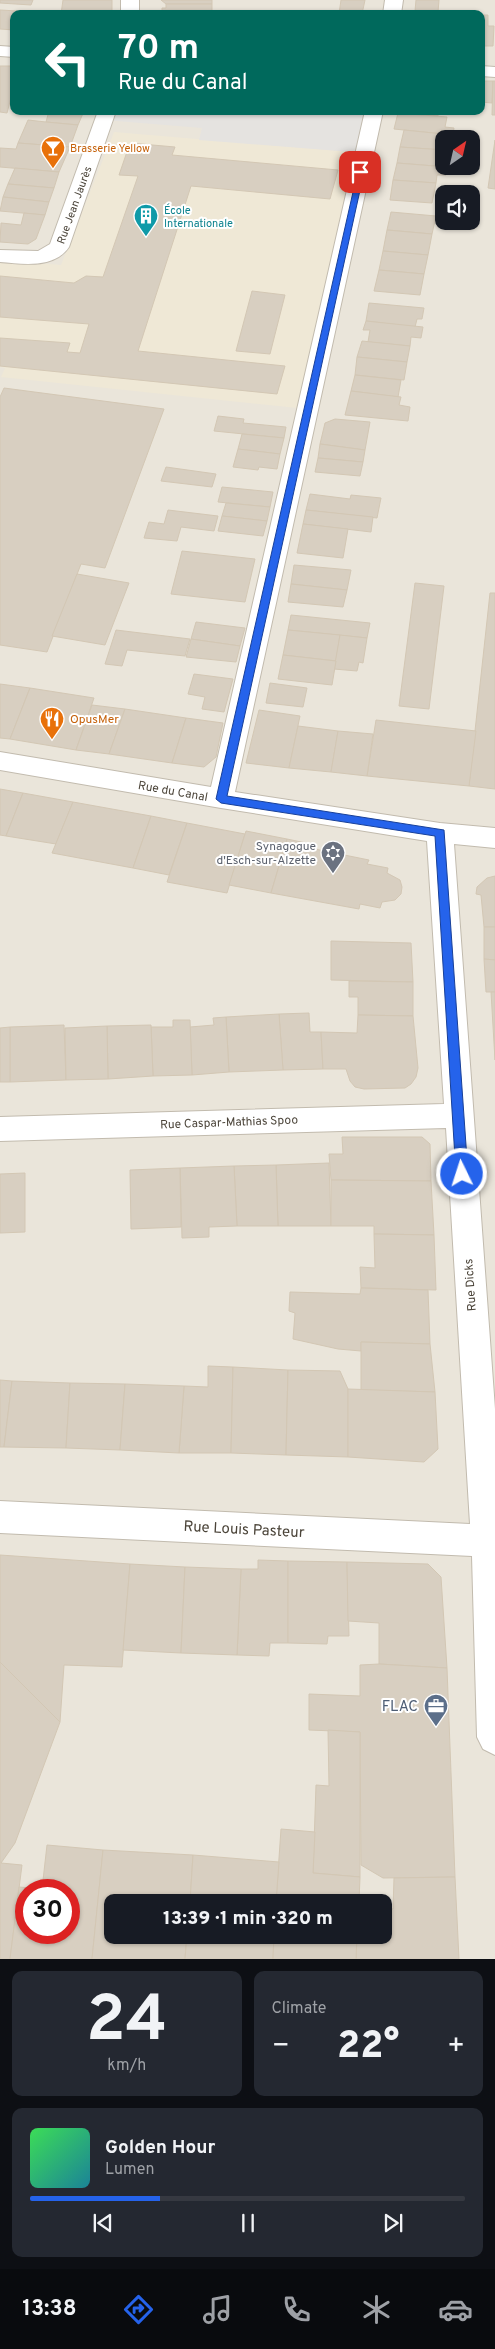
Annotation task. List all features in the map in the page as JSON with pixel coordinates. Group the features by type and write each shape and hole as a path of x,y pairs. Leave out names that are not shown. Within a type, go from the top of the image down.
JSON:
{"street":[{"path":"221,799 373,115"},
{"name":"Rue Jean Jaurès","path":"0,256 38,259 50,255 59,247 106,116"},
{"name":"Rue du Canal","path":"0,761 221,799 440,833 495,838"},
{"name":"Rue Dicks","path":"440,833 488,1541 495,1737"},
{"name":"Rue Caspar-Mathias Spoo","path":"0,1129 458,1116"},
{"name":"Rue Louis Pasteur","path":"0,1517 488,1541"}],"shaded area":[{"path":"0,0 495,0 495,1959 0,1959"},
{"path":"106,115 373,115 365,153 199,140 202,128 104,120"},
{"path":"114,132 365,153 307,409 1,377 5,368 0,367 0,260 61,265"}],"building":[{"path":"0,0 33,0 31,5 0,3"},
{"path":"63,0 112,0 112,10 62,10"},
{"path":"161,0 212,0 212,4 166,4"},
{"path":"341,0 365,0 363,10 340,10"},
{"path":"416,0 439,0 438,10 415,10"},
{"path":"166,4 212,4 212,10 162,10 162,8 166,8"},
{"path":"0,10 10,11 10,30 0,29"},
{"path":"485,15 488,15 488,26 494,26 493,46 485,46"},
{"path":"0,66 10,66 10,101 7,113 0,112"},
{"path":"485,81 493,81 492,103 485,102"},
{"path":"493,81 495,81 495,115 492,115"},
{"path":"48,115 82,115 78,125 46,122"},
{"path":"398,115 447,117 445,127 454,128 454,130 435,130 435,133 394,129"},
{"path":"28,120 78,125 70,147 18,143"},
{"path":"404,130 435,133 435,149 400,147"},
{"path":"495,140 495,189 488,188"},
{"path":"18,143 70,147 59,172 0,167 0,148 16,149"},
{"name":"École Internationale","path":"130,143 175,147 172,155 338,170 330,199 191,186 138,351 285,366 277,394 0,366 0,338 70,343 67,352 80,353 89,324 0,317 0,276 74,283 86,276 103,277 138,176 119,175"},
{"path":"400,147 435,149 435,166 397,163"},
{"path":"397,163 435,166 435,175 437,175 436,183 393,180"},
{"path":"15,168 59,172 54,188 8,184"},
{"path":"393,180 436,183 432,203 390,200"},
{"path":"8,184 54,188 49,202 3,197"},
{"path":"3,197 49,202 45,215 0,211"},
{"path":"391,212 435,216 432,234 387,230"},
{"path":"24,213 45,215 36,239 28,244 0,242 1,223 21,225"},
{"path":"387,230 432,234 428,255 383,251"},
{"path":"383,251 428,255 424,274 379,270"},
{"path":"379,270 424,274 420,295 374,291"},
{"path":"252,291 285,295 270,354 236,351"},
{"path":"369,303 424,308 422,319 417,319 415,327 366,321"},
{"path":"366,321 423,327 421,338 411,337 410,346 368,342 370,330 363,330"},
{"path":"362,341 410,346 407,362 357,357"},
{"path":"357,357 407,362 404,380 355,375"},
{"path":"355,375 401,380 398,397 351,391"},
{"path":"4,388 164,409 105,568 81,564 47,652 0,645 0,397"},
{"path":"351,391 401,397 399,405 410,407 408,421 345,415"},
{"path":"218,416 244,419 243,423 286,427 284,438 214,431"},
{"path":"335,419 370,422 365,450 320,444 325,423"},
{"path":"242,434 284,438 280,454 238,449"},
{"path":"320,444 365,450 363,462 318,458"},
{"path":"238,449 280,454 277,469 259,467 258,470 233,467"},
{"path":"318,458 363,462 360,476 315,472"},
{"path":"166,467 216,474 212,487 161,481"},
{"path":"222,487 273,492 270,507 218,502"},
{"path":"310,494 350,499 351,495 381,498 377,518 306,510"},
{"path":"226,503 270,507 267,521 222,516"},
{"path":"168,510 218,516 214,531 181,527 177,541 144,538 149,522 164,524"},
{"path":"306,510 373,517 371,532 303,524"},
{"path":"222,516 267,521 263,536 218,531"},
{"path":"303,524 348,529 343,558 297,553"},
{"path":"182,551 255,559 245,602 171,594"},
{"path":"294,565 351,570 347,590 291,584"},
{"path":"77,574 129,583 105,645 52,636"},
{"path":"415,583 444,586 429,709 399,706"},
{"path":"291,584 347,590 343,607 288,602"},
{"path":"490,593 495,593 495,789 469,786"},
{"path":"291,615 370,623 367,638 288,630"},
{"path":"196,622 245,628 240,646 191,639"},
{"path":"116,630 190,639 185,656 127,650 122,666 105,664"},
{"path":"288,630 340,635 336,661 283,655"},
{"path":"340,635 367,638 363,663 359,662 357,671 334,669"},
{"path":"191,639 240,646 236,662 186,657"},
{"path":"283,655 336,661 332,685 278,679"},
{"path":"194,674 233,679 224,712 202,709 205,697 188,694"},
{"path":"270,683 307,688 303,707 266,703"},
{"path":"0,684 30,688 10,739 0,738"},
{"path":"30,688 94,698 76,750 10,739"},
{"path":"92,705 125,709 109,754 76,750"},
{"path":"125,709 186,718 172,763 109,754"},
{"path":"259,710 300,716 289,768 246,763"},
{"path":"186,718 223,723 216,757 204,767 172,763"},
{"path":"376,720 476,731 469,786 367,776"},
{"path":"298,726 338,731 331,772 289,768"},
{"path":"338,731 373,734 367,776 331,772"},
{"path":"0,789 23,793 6,836 0,835"},
{"path":"23,793 73,802 56,844 6,836"},
{"path":"73,802 151,816 133,868 52,853"},
{"path":"151,816 187,823 169,875 133,868"},
{"path":"187,823 245,834 227,893 167,882"},
{"path":"246,831 287,839 271,893 229,885"},
{"name":"Synagogue d'Esch-sur-Alzette","path":"287,839 306,843 305,847 369,860 367,864 388,868 387,873 400,880 401,894 395,900 382,902 380,908 360,904 359,909 271,893"},
{"path":"495,876 495,927 484,927 481,895 476,894 477,887 487,878"},
{"path":"484,927 495,927 495,960 484,959"},
{"path":"331,941 411,943 413,982 331,980"},
{"path":"484,959 495,960 495,992 486,992"},
{"path":"349,981 413,982 413,1016 358,1015 358,997 349,997"},
{"path":"491,992 495,992 495,1060"},
{"path":"309,1013 310,1032 321,1032 323,1069 283,1070 279,1014"},
{"path":"279,1014 283,1070 229,1072 226,1017"},
{"path":"358,1015 413,1016 418,1068 416,1077 411,1084 405,1088 364,1089 355,1087 350,1081 346,1069 323,1069 321,1032 357,1033"},
{"path":"226,1017 229,1072 192,1075 190,1027 214,1025 213,1018"},
{"path":"173,1020 190,1020 192,1075 153,1076 151,1027 173,1027"},
{"path":"64,1025 66,1080 10,1082 10,1027"},
{"path":"151,1025 153,1076 108,1079 107,1026"},
{"path":"107,1026 108,1079 66,1080 65,1028"},
{"path":"10,1027 10,1082 0,1082 0,1028"},
{"path":"342,1137 422,1137 430,1144 431,1181 331,1180 329,1154 343,1154"},
{"path":"329,1163 331,1226 278,1226 276,1165"},
{"path":"276,1165 278,1226 237,1226 234,1166"},
{"path":"234,1166 237,1226 209,1227 209,1237 182,1238 180,1168"},
{"path":"180,1168 181,1227 131,1229 130,1170"},
{"path":"25,1173 25,1232 0,1233 0,1174"},
{"path":"331,1180 431,1181 434,1235 374,1234 374,1226 331,1226"},
{"path":"374,1234 434,1235 436,1290 361,1288 360,1267 375,1268"},
{"path":"361,1288 428,1290 430,1344 361,1342 361,1351 338,1349 293,1339 295,1313 289,1311 290,1292 360,1294"},
{"path":"361,1342 430,1344 435,1392 361,1390"},
{"path":"208,1366 233,1367 231,1453 179,1453 184,1386 208,1387"},
{"path":"233,1367 288,1370 286,1455 231,1453"},
{"path":"288,1370 340,1371 348,1389 348,1457 286,1455"},
{"path":"0,1380 12,1381 4,1447 0,1447"},
{"path":"12,1381 70,1383 66,1448 4,1447"},
{"path":"70,1383 125,1384 120,1450 66,1448"},
{"path":"125,1384 184,1386 179,1453 120,1450"},
{"path":"348,1389 435,1392 438,1449 424,1462 348,1457"},
{"path":"0,1555 130,1564 122,1667 64,1665 60,1722 0,1662"},
{"path":"258,1560 288,1561 288,1643 270,1643 269,1656 237,1655 241,1569 258,1569"},
{"path":"288,1561 347,1562 349,1636 328,1636 327,1644 288,1643"},
{"path":"347,1562 428,1564 441,1577 447,1668 379,1664 379,1623 348,1621"},
{"path":"130,1564 185,1567 181,1653 123,1650"},
{"path":"185,1567 241,1569 237,1655 181,1653"},
{"path":"0,1662 60,1722 15,1843 1,1863 22,1865 20,1879 15,1879 15,1920 10,1959 0,1959"},
{"path":"379,1664 447,1668 455,1877 383,1878 361,1865 360,1732 309,1730 309,1694 360,1696 360,1665"},
{"path":"328,1730 360,1732 360,1877 313,1873 316,1785 329,1786"},
{"path":"281,1829 315,1832 313,1873 360,1877 359,1894 277,1894"},
{"path":"47,1845 103,1850 92,1959 10,1959 15,1919 15,1944 80,1944 80,1879 43,1879"},
{"path":"103,1850 193,1855 191,1894 104,1894 104,1944 186,1944 185,1959 92,1959"},
{"path":"193,1855 279,1862 277,1894 191,1894"},
{"path":"455,1877 459,1959 356,1959 357,1944 392,1944 394,1878"},
{"path":"186,1944 274,1944 273,1959 185,1959"},
{"path":"274,1944 357,1944 356,1959 273,1959"}],"place":[{"name":"Brasserie Yellow","path":"53,169"},
{"name":"École Internationale","path":"146,237"},
{"name":"OpusMer","path":"52,740"},
{"name":"Synagogue d'Esch-sur-Alzette","path":"333,874"},
{"name":"FLAC","path":"436,1727"}],"route":[{"path":"360,172 221,799 440,833 462,1174"}]}
